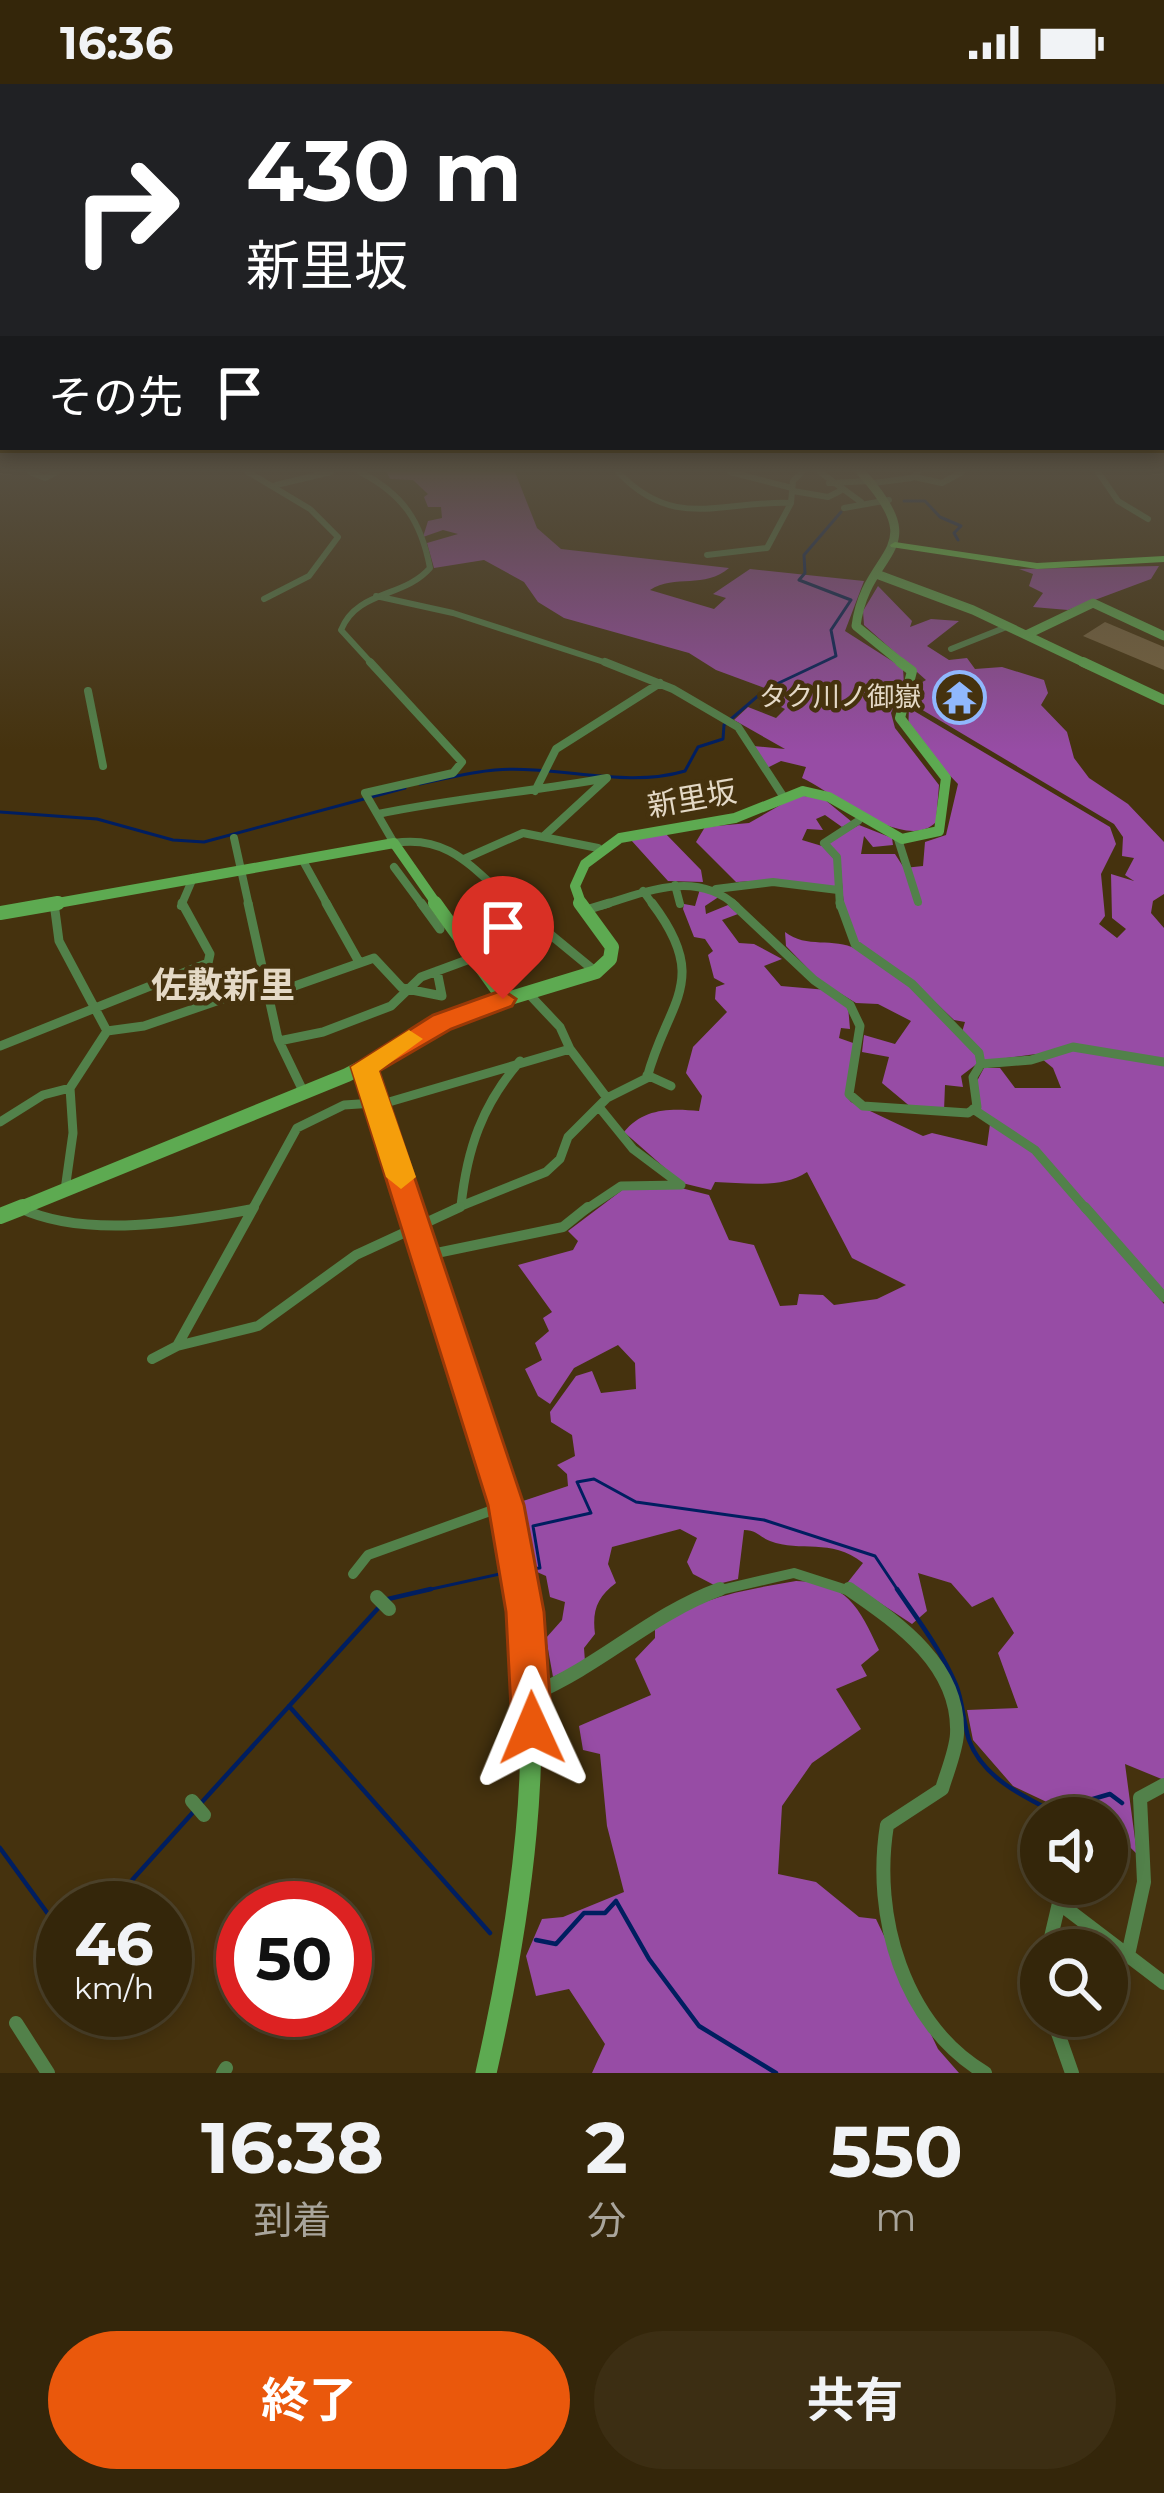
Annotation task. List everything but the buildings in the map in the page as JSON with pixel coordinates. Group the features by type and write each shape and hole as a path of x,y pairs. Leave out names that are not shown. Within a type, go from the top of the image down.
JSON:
{"main road":[{"path":"783,796 822,795 858,821 897,836 924,838 939,831 947,781 901,722 910,668 856,626 858,607 883,565"},
{"path":"879,574 1009,626 1164,700"},
{"path":"1025,635 1099,601 1164,636"},
{"name":"新里坂","path":"598,848 640,832 746,815 783,796"},
{"path":"0,913 394,843 432,909 478,956 503,999"},
{"path":"0,1216 364,1067 442,1022 596,972 610,959 612,946 575,886 598,848"},
{"path":"364,1067 506,1505 519,1570 533,1694 520,1912 486,2073"}],"street":[{"path":"264,599 293,591 322,565"},
{"path":"429,565 421,580 376,596 347,614 343,634 462,762 453,773 368,797 394,843 427,838 464,859 596,972"},
{"path":"376,596 600,659 660,683 729,721 783,796"},
{"path":"951,649 1009,626"},
{"path":"535,791 556,749 660,683"},
{"path":"88,691 103,766"},
{"path":"378,814 470,795 535,791 607,778 545,835"},
{"path":"858,821 829,835 824,844 838,857 838,890 855,944 928,999 979,1053 982,1064 973,1077 973,1109"},
{"path":"464,859 515,833 598,848"},
{"path":"897,836 918,902"},
{"path":"234,838 279,1041 304,1093"},
{"path":"302,859 359,962"},
{"path":"394,867 432,909 440,929"},
{"path":"0,1046 208,963 210,954 181,906 193,878"},
{"path":"586,910 675,885 716,889 773,882 838,890"},
{"path":"675,885 680,904"},
{"path":"716,889 777,940 814,980 850,1005 860,1026 849,1094 853,1101 914,1111 973,1109 1035,1150 1164,1298"},
{"path":"152,1359 177,1346 257,1326 356,1255 417,1224 546,1172 560,1159 568,1137 603,1102 647,1075 657,1040 674,1018 683,986 677,936 643,891"},
{"path":"54,903 59,941 106,1031"},
{"path":"279,1041 323,1032 391,1006 437,971 478,956"},
{"path":"106,1031 144,1027 237,994 268,993 347,971 374,958 388,983 428,998 442,997 437,971"},
{"path":"427,1255 562,1227 609,1190 622,1186 681,1185 633,1149 560,1028 527,992"},
{"path":"64,1190 73,1133 70,1088 106,1031"},
{"path":"982,1064 1030,1060 1073,1047 1164,1063"},
{"path":"177,1346 297,1128 344,1105 376,1104 570,1049"},
{"path":"461,1206 466,1156 493,1092 520,1061"},
{"path":"647,1075 671,1086"},
{"path":"0,1122 43,1095 70,1088"},
{"path":"20,1208 36,1218 81,1221 217,1218 253,1209"},
{"path":"353,1574 368,1555 506,1505"},
{"path":"533,1694 588,1670 674,1606 722,1589 794,1574 841,1584 912,1633 941,1677 957,1744 943,1789 887,1825 884,1925 947,2048 966,2070 985,2073"},
{"path":"377,1598 389,1610"},
{"path":"1164,1786 1140,1798 1144,1882 1128,1955 1164,1983"},
{"path":"193,1801 204,1815"},
{"path":"1053,1929 1059,1903 1094,1929"},
{"path":"16,2023 48,2073"},
{"path":"1059,2037 1072,2073"}],"shaded area":[{"path":"493,565 729,568 710,578 650,590 714,609 726,598 713,594 750,569 864,581 845,631 903,668 904,685 891,713 895,728 939,785 936,822 923,830 888,826 802,778 806,767 781,761 767,768 753,746 785,749 734,720 748,707 776,718 785,709 771,702 778,693 716,670 689,653 564,618 538,602 524,582"},
{"path":"1159,566 1151,579 1068,610 1033,607 1043,593 1029,586 1033,574 1019,569"},
{"path":"878,586 912,621 910,627 931,619 959,621 927,646 949,660 967,658 975,669 1002,667 1044,680 1048,693 1041,705 1067,732 1074,758 1089,778 1128,804 1164,842 1164,894 1153,901 1151,913 1164,928 1164,1292 1037,1148 980,1110 977,1081 984,1068 1000,1068 1015,1088 1061,1088 1053,1068 1036,1054 984,1061 962,1032 965,1022 954,1020 915,983 859,944 844,908 840,857 827,843 859,825 892,838 893,845 873,847 864,836 861,854 895,854 904,868 923,866 925,842 946,835 958,784 908,732 909,708 1110,827 1116,844 1101,874 1105,916 1099,924 1117,938 1126,929 1112,918 1111,874 1134,881 1125,875 1134,858 1122,856 1123,837 1114,824 909,702 917,685 926,680 864,625 863,611"},
{"path":"798,795 824,799 852,822 842,827 825,815 816,819 823,830 807,829 802,840 822,846 836,861 835,888 772,880 736,882 696,842 705,827 749,823"},
{"path":"664,832 701,870 703,882 668,881 631,840"},
{"path":"700,889 720,896 705,906 706,914 728,905 738,914 722,920 739,943 754,944 782,959 764,966 781,986 827,990 848,1006 850,1029 841,1028 839,1038 856,1044 845,1095 851,1102 923,1136 932,1133 987,1146 990,1124 1033,1152 1164,1304 1164,1780 1125,1764 1137,1854 1128,1845 1128,1797 1036,1797 1013,1786 973,1740 967,1710 1018,1708 998,1653 1014,1633 993,1597 972,1607 951,1583 918,1573 927,1611 912,1624 848,1582 863,1563 851,1555 782,1544 744,1530 738,1579 714,1585 693,1574 687,1562 697,1538 680,1529 612,1547 608,1564 616,1583 597,1605 595,1634 584,1648 585,1662 553,1677 546,1638 562,1620 565,1602 550,1597 546,1576 537,1572 523,1501 568,1486 567,1474 557,1465 575,1456 572,1435 551,1422 550,1412 576,1376 592,1371 601,1393 636,1389 635,1363 618,1345 574,1368 550,1404 538,1396 525,1369 542,1360 535,1343 549,1331 543,1318 552,1312 518,1265 573,1250 578,1241 568,1231 625,1188 681,1188 709,1195 729,1240 754,1245 780,1306 797,1305 799,1294 823,1295 834,1305 877,1299 906,1285 852,1258 807,1172 775,1183 715,1182 711,1190 682,1183 624,1132 658,1111 699,1111 702,1096 686,1073 693,1047 727,1012 715,999 716,987 725,984 714,978 708,955 713,951 705,939 694,937 683,909 684,904 695,906"},
{"path":"785,932 802,940 847,946 873,959 920,996 976,1053 978,1063 961,1076 963,1087 945,1085 944,1111 912,1108 882,1083 889,1057 862,1052 864,1035 895,1044 911,1021 878,1004 856,1003 820,981 786,946"},
{"path":"796,1581 828,1586 849,1600 879,1650 861,1665 867,1676 836,1689 861,1729 812,1763 782,1806 778,1874 816,1882 859,1917 876,1919 938,2049 959,2073 592,2073 605,2044 569,1989 536,1996 526,1956 542,1919 563,1917 624,1892 607,1826 600,1754 583,1750 579,1726 651,1695 635,1659 655,1638 655,1628 671,1617 705,1602"}],"waterway":[{"path":"420,784 495,770 639,778 685,771 698,747 723,739 724,725 766,689 836,656 831,630 851,600 799,580 805,565"},
{"path":"0,812 97,819 173,840 204,842 405,788"},
{"path":"522,1570 540,1568 533,1526 591,1513 577,1482 594,1479 636,1502 764,1520 875,1556 897,1589"},
{"path":"420,1592 513,1571"},
{"path":"420,1592 431,1589"},
{"path":"897,1589 950,1672 975,1753 993,1774 1026,1797"},
{"path":"388,1599 420,1592"},
{"path":"289,1706 381,1605"},
{"path":"202,1802 289,1706"},
{"path":"289,1706 490,1933"},
{"path":"1100,1797 1114,1797"},
{"path":"131,1881 196,1809"},
{"path":"0,1848 36,1897"},
{"path":"536,1940 556,1944 584,1913 605,1913 616,1901 649,1959 699,2026 776,2073"}],"slow traffic":[{"path":"401,1177 364,1067 409,1039"}],"place":[{"name":"タク川ノ御嶽","path":"960,697"}],"district":[{"name":"佐敷新里","path":"223,985"}],"route":[{"path":"503,999 442,1022 364,1067 488,1437 506,1505 525,1612 532,1728"}]}
